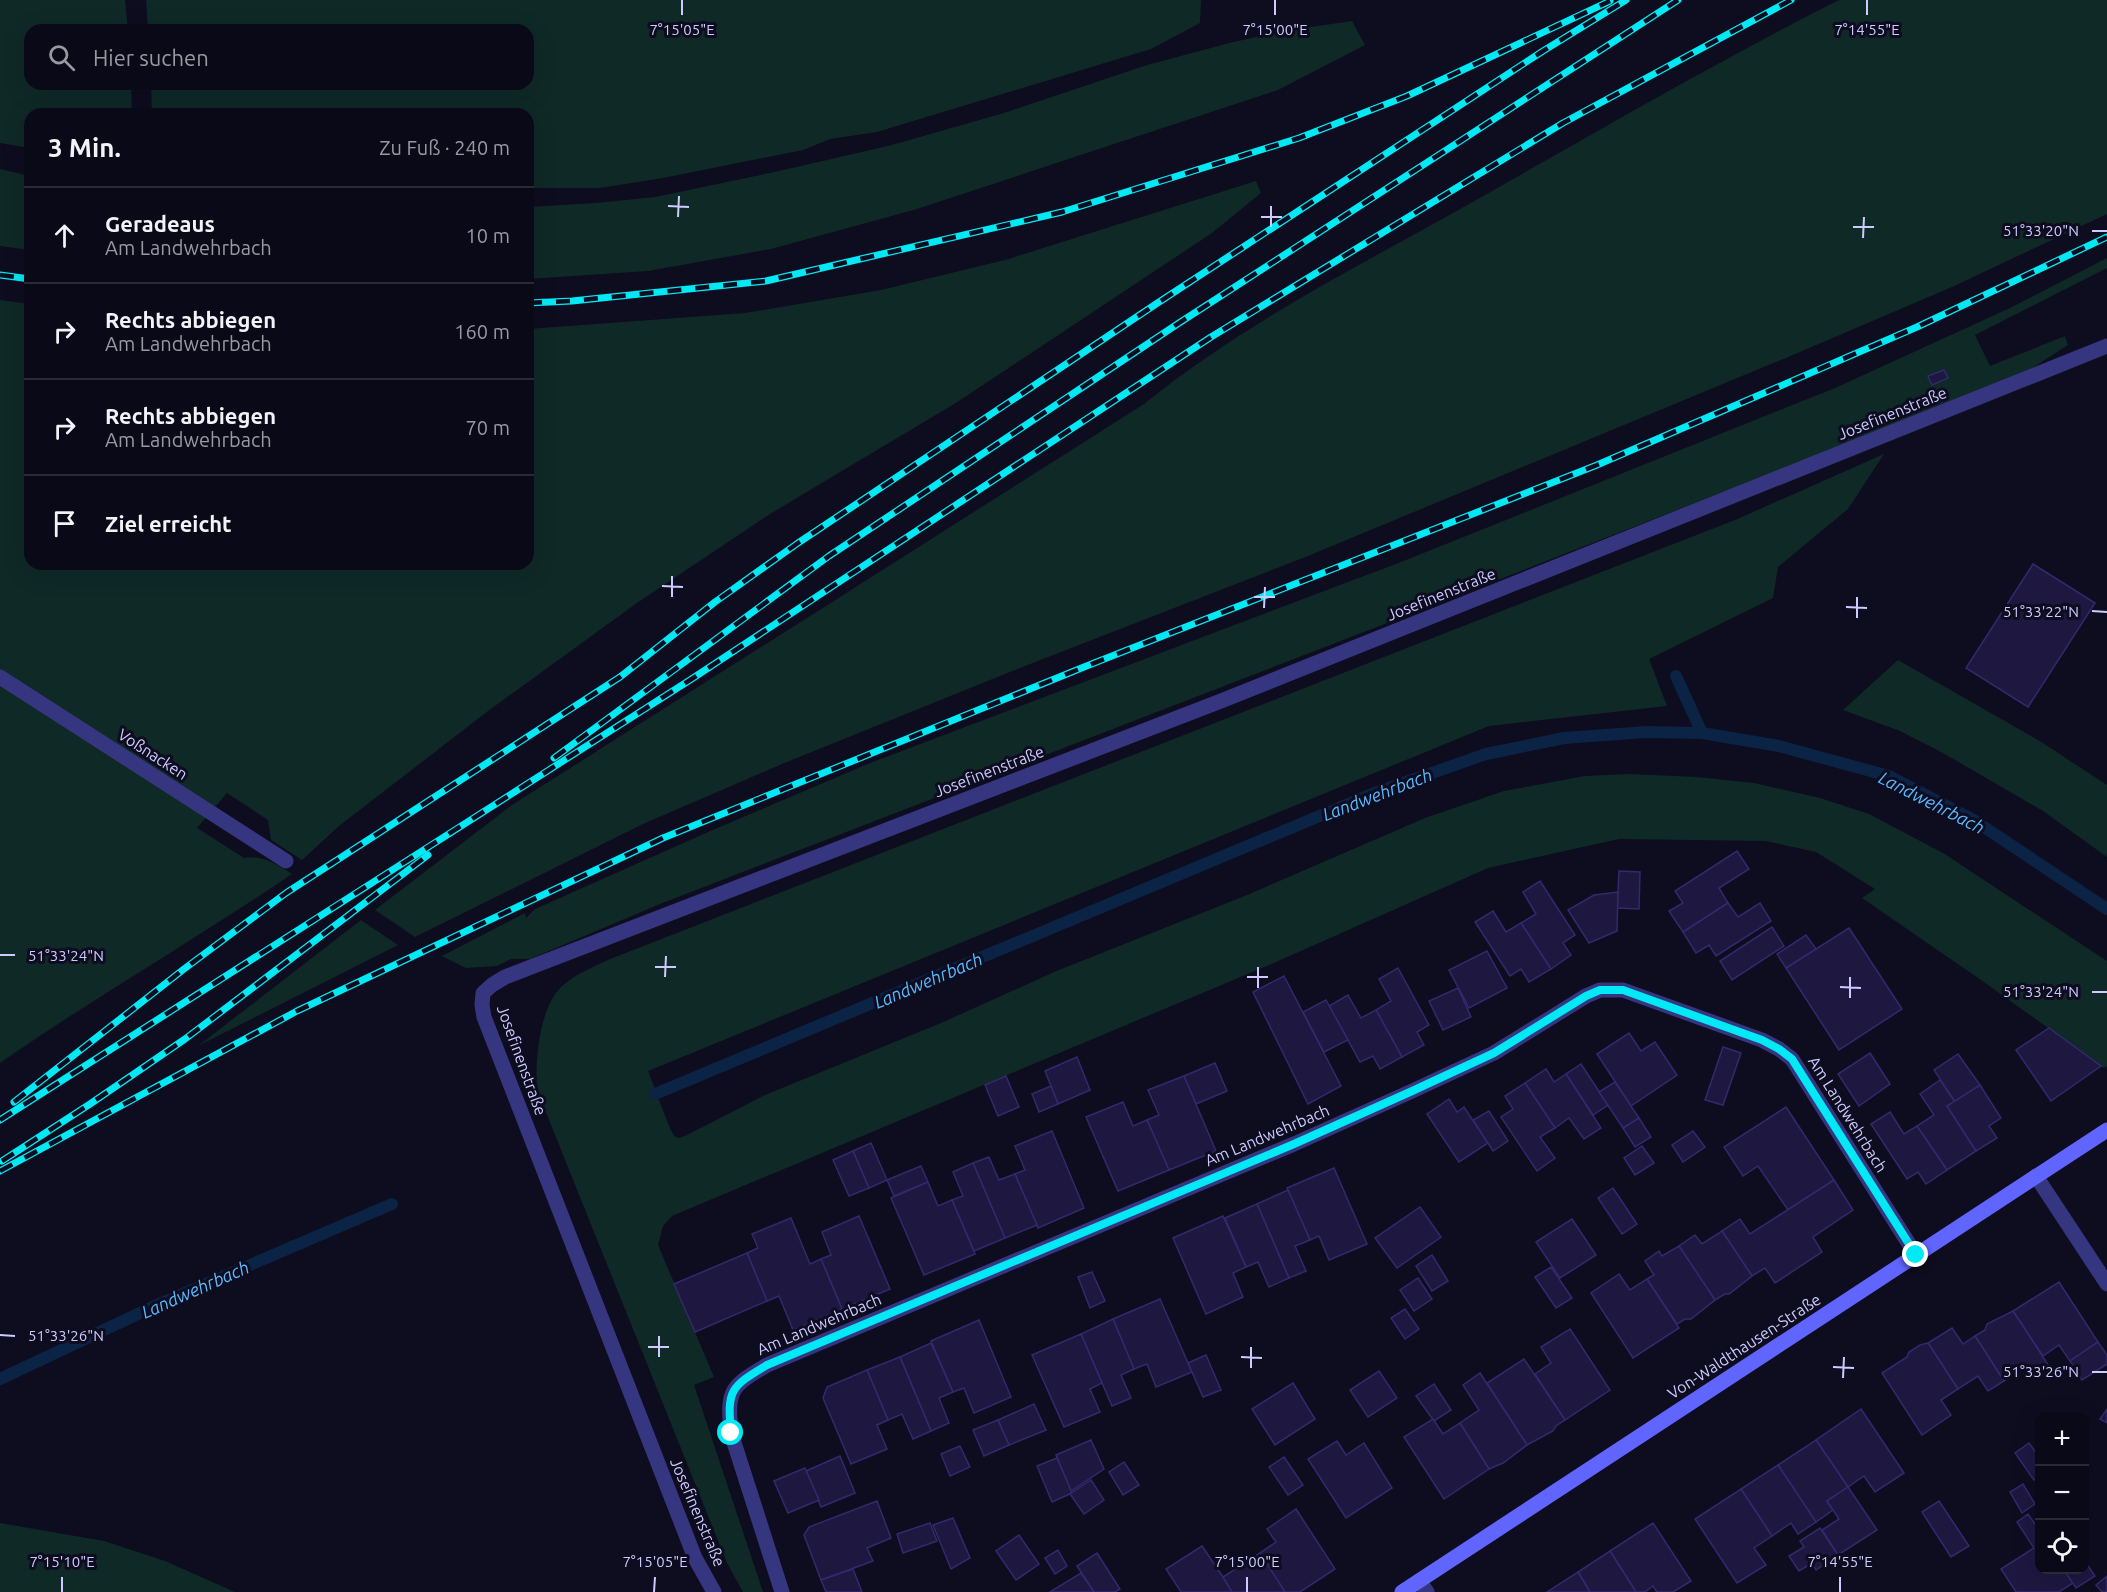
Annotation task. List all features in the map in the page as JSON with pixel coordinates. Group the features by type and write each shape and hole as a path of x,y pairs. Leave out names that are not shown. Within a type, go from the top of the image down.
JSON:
{"street":[{"name":"Josefinenstraße","path":"714,1592 695,1558 484,1017 483,993 492,985 516,973 1221,701 2107,346"},
{"name":"Voßnacken","path":"0,677 286,861"},
{"name":"Am Landwehrbach","path":"782,1592 731,1433 729,1410 731,1394 744,1379 767,1365 1272,1153 1410,1092 1494,1053 1586,996 1600,990 1623,990 1752,1036 1779,1049 1792,1059 1916,1255"},
{"name":"Von-Waldthausen-Straße","path":"1402,1592 1423,1586 1916,1255 2107,1130"},
{"path":"2036,1176 2107,1284"}],"green space":[{"path":"0,0 125,0 127,24 24,24 24,90 131,90 132,108 24,108 24,147 0,143"},
{"path":"146,0 1201,0 1200,23 1151,49 877,132 830,139 803,150 600,188 534,188 534,108 152,108 151,90 534,90 534,24 148,24"},
{"path":"1839,0 2107,0 2107,214 1952,287 1788,357 1303,558 782,764 643,824 415,937 375,910 512,805 1144,404 1180,376 1256,325 1645,104"},
{"path":"1352,21 1365,45 1278,90 917,209 771,249 648,271 534,279 534,207 655,197 892,145 1004,113 1144,66 1283,31"},
{"path":"0,169 24,175 24,249 0,246"},
{"path":"1256,181 1261,193 1212,233 959,401 770,514 637,603 488,711 339,826 302,860 271,840 268,820 227,793 197,828 244,858 263,859 292,874 0,1063 0,300 24,303 24,570 534,570 534,329 745,313 881,290 1005,260"},
{"path":"2107,258 2107,268 1975,335 1990,366 2065,336 2068,345 2020,376 660,904 530,959 511,959 497,966 466,968 442,956 525,913 526,918 535,909 870,763 1401,562 1835,388 2010,308"},
{"path":"1884,454 1848,509 1778,567 1773,598 1649,659 1667,706 1489,726 648,1071 674,1136 678,1138 685,1136 765,1095 941,1023 1054,972 1247,895 1425,818 1504,791 1585,776 1630,774 1697,777 1754,783 1820,798 1869,814 1943,853 2107,961 2107,1066 2104,1068 1862,898 1875,889 1816,852 1766,841 1619,839 1488,868 1276,962 672,1216 663,1226 658,1245 714,1377 694,1385 763,1592 743,1592 727,1563 537,1090 538,1050 543,1021 554,997 566,982 610,959 1735,520"},
{"path":"1898,660 2043,743 2107,785 2107,857 2043,811 1943,753 1900,731 1843,710"},
{"path":"361,920 398,945 198,1046"},
{"path":"0,1523 104,1541 165,1561 235,1592 0,1592"}],"building":[{"path":"1944,370 1948,378 1932,385 1928,376"},
{"path":"2033,564 2095,603 2028,707 1966,668"},
{"path":"1737,851 1749,869 1719,888 1728,903 1683,932 1669,911 1683,903 1675,891"},
{"path":"1619,871 1640,872 1639,909 1617,908"},
{"path":"1540,881 1575,935 1563,943 1571,955 1551,969 1521,923 1536,914 1523,892"},
{"path":"1618,892 1617,931 1589,943 1568,910 1594,895"},
{"path":"1728,903 1738,917 1760,903 1771,921 1716,956 1709,945 1696,953 1683,932"},
{"path":"1493,911 1506,932 1521,923 1551,969 1529,982 1521,969 1510,976 1475,922"},
{"path":"1772,927 1784,946 1732,980 1720,961"},
{"path":"1849,928 1902,1009 1839,1050 1786,968"},
{"path":"1806,935 1816,949 1786,968 1777,954"},
{"path":"1487,951 1507,988 1469,1008 1449,970"},
{"path":"1398,968 1429,1025 1417,1032 1424,1045 1402,1057 1376,1010 1391,1001 1379,979"},
{"path":"1284,976 1341,1086 1308,1104 1253,992"},
{"path":"1458,988 1471,1017 1443,1030 1429,1001"},
{"path":"1348,995 1361,1018 1376,1010 1402,1057 1380,1069 1373,1056 1360,1062 1329,1006"},
{"path":"1326,1000 1348,1040 1324,1052 1303,1012"},
{"path":"2049,1028 2101,1066 2051,1101 2016,1050"},
{"path":"1629,1033 1641,1051 1655,1042 1677,1075 1631,1106 1597,1054"},
{"path":"1723,1047 1741,1053 1723,1105 1705,1100"},
{"path":"1870,1053 1890,1084 1859,1106 1838,1074"},
{"path":"1958,1054 1980,1085 1955,1102 1934,1070"},
{"path":"1077,1057 1090,1090 1058,1104 1045,1071"},
{"path":"1215,1063 1227,1091 1196,1104 1184,1076"},
{"path":"1581,1064 1608,1105 1593,1115 1566,1074"},
{"path":"1546,1069 1554,1082 1566,1074 1601,1128 1584,1139 1569,1118 1555,1128 1525,1083"},
{"path":"1006,1076 1019,1107 998,1116 985,1085"},
{"path":"1184,1076 1216,1151 1169,1170 1147,1120 1159,1115 1148,1090"},
{"path":"1940,1080 1955,1102 1947,1106 1976,1151 1947,1170 1917,1126 1934,1115 1920,1094"},
{"path":"1615,1082 1639,1118 1623,1128 1599,1092"},
{"path":"1525,1083 1555,1128 1540,1137 1555,1158 1537,1171 1501,1117 1513,1109 1505,1096"},
{"path":"1980,1085 2001,1118 1989,1126 1997,1138 1976,1151 1947,1106"},
{"path":"1051,1086 1058,1104 1039,1112 1032,1094"},
{"path":"1449,1099 1457,1112 1464,1107 1488,1143 1459,1162 1427,1114"},
{"path":"1123,1102 1133,1126 1147,1120 1169,1170 1118,1191 1086,1117"},
{"path":"1786,1107 1834,1180 1788,1210 1758,1166 1743,1176 1724,1147"},
{"path":"1489,1111 1508,1141 1493,1151 1473,1120"},
{"path":"1890,1112 1904,1134 1917,1126 1947,1170 1926,1184 1918,1172 1907,1179 1871,1124"},
{"path":"1639,1118 1651,1137 1635,1147 1623,1128"},
{"path":"1052,1131 1084,1208 1038,1228 1015,1174 1025,1170 1015,1146"},
{"path":"1693,1131 1705,1147 1683,1162 1672,1145"},
{"path":"871,1143 887,1180 869,1188 853,1151"},
{"path":"1642,1146 1654,1163 1635,1175 1624,1158"},
{"path":"853,1151 869,1188 849,1196 833,1160"},
{"path":"989,1157 999,1180 1015,1174 1037,1225 1005,1238 973,1163"},
{"path":"973,1163 1005,1238 974,1251 952,1200 963,1196 953,1172"},
{"path":"921,1166 928,1182 894,1196 887,1180"},
{"path":"1334,1168 1367,1244 1329,1260 1319,1236 1310,1240 1287,1188"},
{"path":"1834,1180 1853,1210 1813,1237 1822,1252 1775,1283 1765,1268 1752,1276 1722,1231 1740,1219 1750,1234"},
{"path":"928,1182 938,1206 952,1200 975,1254 924,1275 891,1198"},
{"path":"1613,1188 1637,1224 1622,1234 1598,1198"},
{"path":"1288,1190 1310,1240 1295,1246 1306,1271 1289,1278 1257,1204"},
{"path":"1257,1204 1289,1278 1269,1287 1258,1262 1246,1267 1225,1218"},
{"path":"1420,1207 1441,1237 1397,1268 1375,1238"},
{"path":"859,1216 890,1289 842,1309 821,1259 831,1255 822,1232"},
{"path":"1223,1216 1246,1267 1233,1273 1243,1297 1206,1314 1173,1238"},
{"path":"791,1218 810,1264 821,1259 842,1309 793,1330 779,1296 767,1301 747,1253 758,1248 752,1234"},
{"path":"1572,1219 1596,1255 1560,1278 1536,1242"},
{"path":"1722,1231 1752,1276 1729,1294 1715,1300 1679,1246 1695,1235 1702,1244"},
{"path":"1679,1246 1715,1300 1691,1319 1685,1319 1677,1324 1647,1279 1654,1275 1645,1261 1659,1251 1662,1256"},
{"path":"747,1253 767,1301 695,1332 674,1284"},
{"path":"1432,1255 1448,1281 1432,1291 1416,1266"},
{"path":"1551,1267 1572,1298 1556,1308 1535,1277"},
{"path":"1092,1272 1105,1301 1090,1308 1078,1277"},
{"path":"1619,1274 1630,1290 1647,1279 1679,1328 1633,1358 1591,1293"},
{"path":"1418,1278 1432,1299 1414,1311 1400,1290"},
{"path":"2059,1282 2098,1342 2070,1361 2059,1345 2043,1356 2013,1311"},
{"path":"1160,1299 1192,1372 1156,1387 1147,1364 1134,1369 1113,1319"},
{"path":"1405,1309 1419,1329 1405,1339 1391,1318"},
{"path":"2013,1311 2049,1366 2031,1378 2024,1368 2004,1381 1975,1336 1985,1330 1987,1324"},
{"path":"1113,1319 1134,1369 1121,1375 1131,1398 1112,1406 1081,1334"},
{"path":"979,1320 1011,1397 974,1413 964,1388 953,1392 931,1341"},
{"path":"1952,1328 1963,1344 1975,1336 2004,1381 1988,1391 1978,1376 1958,1389 1928,1343"},
{"path":"1570,1329 1610,1390 1565,1420 1535,1374 1551,1363 1541,1347"},
{"path":"1081,1334 1102,1383 1090,1389 1100,1412 1064,1427 1032,1355"},
{"path":"2098,1342 2107,1355 2107,1364 2082,1380 2070,1361"},
{"path":"931,1343 953,1392 939,1398 949,1423 931,1431 900,1357"},
{"path":"1928,1343 1958,1389 1941,1400 1951,1415 1922,1435 1882,1373 1907,1357 1909,1352"},
{"path":"1206,1355 1221,1390 1203,1397 1188,1363"},
{"path":"900,1357 931,1431 913,1439 902,1414 888,1420 867,1370"},
{"path":"1524,1359 1565,1420 1553,1431 1527,1445 1487,1383"},
{"path":"867,1370 888,1420 877,1425 887,1449 851,1464 823,1398 827,1387"},
{"path":"1379,1371 1397,1398 1368,1417 1350,1390"},
{"path":"1480,1373 1527,1445 1503,1463 1489,1469 1460,1423 1479,1410 1463,1385"},
{"path":"1293,1383 1315,1419 1275,1445 1252,1409"},
{"path":"1434,1384 1451,1410 1434,1421 1416,1396"},
{"path":"1034,1404 1046,1430 1009,1445 998,1420"},
{"path":"1861,1409 1904,1473 1875,1492 1864,1476 1848,1487 1816,1440"},
{"path":"2107,1409 2107,1423 2100,1419"},
{"path":"1433,1419 1443,1434 1460,1423 1489,1469 1444,1499 1404,1437"},
{"path":"998,1420 1009,1445 984,1456 973,1430"},
{"path":"1091,1440 1104,1469 1071,1491 1056,1455"},
{"path":"1816,1440 1848,1487 1827,1501 1833,1510 1816,1522 1778,1465"},
{"path":"1337,1441 1346,1455 1364,1443 1392,1488 1346,1518 1308,1459"},
{"path":"2029,1443 2035,1451 2035,1480 2034,1480 2015,1453"},
{"path":"960,1446 970,1467 950,1476 941,1454"},
{"path":"840,1456 855,1493 821,1507 806,1471"},
{"path":"1284,1457 1303,1485 1288,1495 1269,1467"},
{"path":"1057,1458 1072,1493 1052,1502 1037,1466"},
{"path":"1124,1462 1139,1485 1123,1495 1109,1472"},
{"path":"1778,1465 1816,1522 1798,1534 1791,1523 1772,1536 1741,1489"},
{"path":"805,1468 819,1500 788,1513 774,1481"},
{"path":"1091,1480 1104,1500 1084,1514 1070,1494"},
{"path":"2023,1484 2035,1504 2022,1513 2010,1492"},
{"path":"1848,1487 1877,1530 1838,1555 1822,1530 1839,1519 1827,1501"},
{"path":"1741,1489 1772,1536 1754,1548 1766,1565 1737,1583 1695,1519"},
{"path":"877,1501 891,1538 867,1548 873,1561 821,1580 804,1535 809,1527"},
{"path":"1939,1501 1969,1546 1951,1557 1922,1512"},
{"path":"1296,1509 1335,1569 1300,1592 1285,1592 1260,1553 1276,1542 1267,1529"},
{"path":"2028,1514 2035,1524 2035,1574 2067,1574 2073,1583 2059,1592 2016,1592 2001,1569 2034,1548 2017,1522"},
{"path":"953,1518 970,1558 951,1569 933,1525"},
{"path":"930,1523 937,1541 903,1553 897,1534"},
{"path":"1653,1523 1691,1581 1673,1592 1657,1592 1653,1586 1645,1592 1636,1592 1610,1551"},
{"path":"1820,1528 1838,1555 1816,1570 1812,1563 1799,1571 1789,1556 1804,1547 1800,1541"},
{"path":"1019,1535 1039,1564 1016,1580 996,1551"},
{"path":"1202,1546 1232,1592 1181,1592 1166,1569"},
{"path":"1058,1550 1067,1566 1055,1574 1045,1558"},
{"path":"1610,1551 1636,1592 1590,1592 1578,1572"},
{"path":"1097,1553 1120,1589 1115,1592 1094,1592 1077,1566"},
{"path":"1260,1553 1285,1592 1232,1592 1223,1577"},
{"path":"2089,1567 2095,1576 2076,1588 2067,1574 2089,1574"},
{"path":"853,1569 862,1592 826,1592 821,1580"},
{"path":"1578,1572 1590,1592 1547,1592"},
{"path":"1081,1573 1094,1592 1050,1592"},
{"path":"2107,1576 2107,1592 2102,1592 2096,1585"}],"waterway":[{"path":"1676,676 1702,733"},
{"name":"Landwehrbach","path":"655,1094 1372,794 1486,754 1564,738 1646,732 1702,733 1779,746 1889,776 1972,819 2107,909"},
{"name":"Landwehrbach","path":"0,1379 157,1305 392,1204"}],"railway":[{"path":"14,1102 184,969 286,893 620,677 715,602 798,543 1156,304 1543,51 1626,0"},
{"path":"554,758 829,556 1179,323 1678,0"},
{"path":"0,1120 690,680 1211,337 1563,123 1791,0"},
{"path":"534,303 572,301 766,281 1062,212 1299,138 1407,96 1610,1"},
{"path":"0,1171 297,1011 663,838 1084,667 1597,465 1917,327 2107,237"},
{"path":"0,275 24,278"},
{"path":"2,1161 185,1039 428,855"}],"route":[{"path":"731,1433 729,1410 731,1394 744,1379 767,1365 1294,1144 1410,1092 1494,1053 1586,996 1600,990 1623,990 1762,1040 1792,1059 1916,1255"}]}
